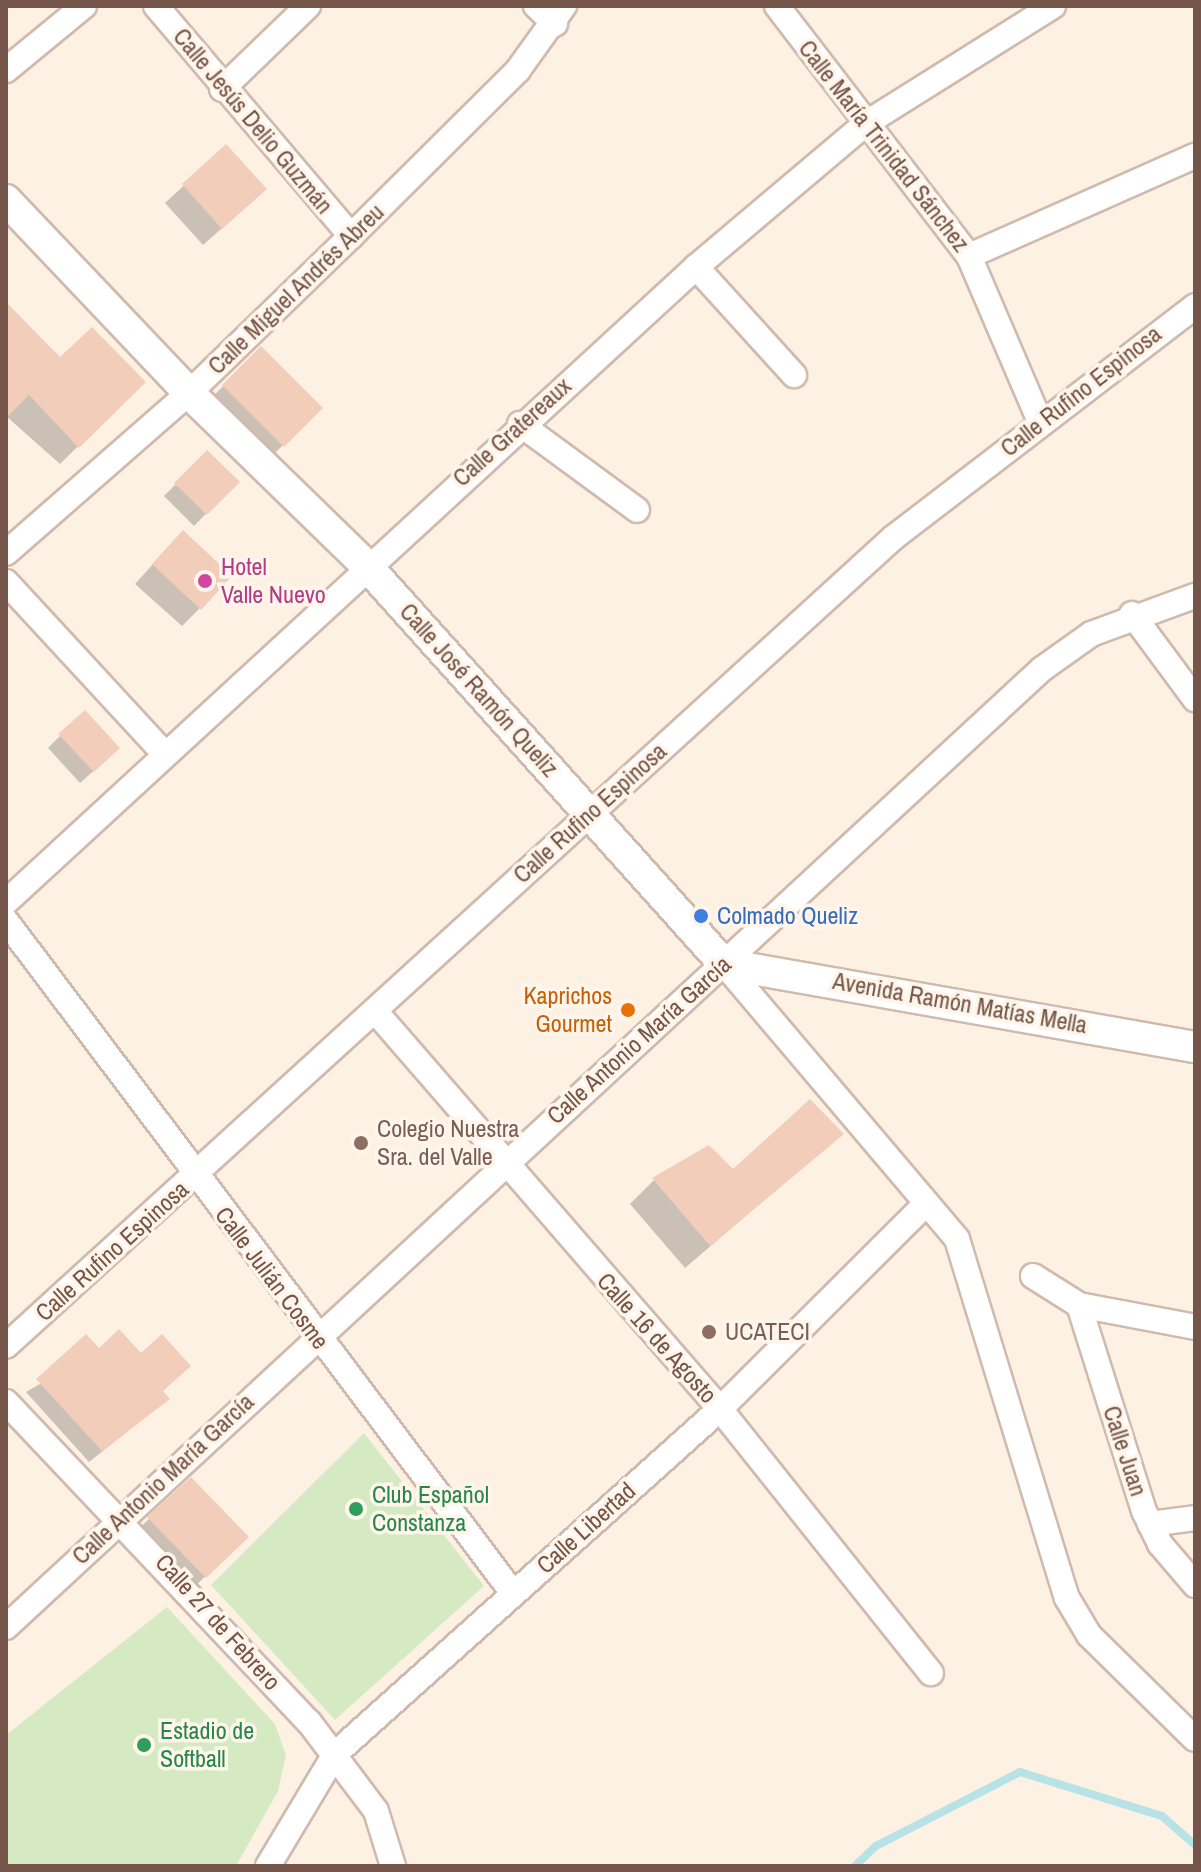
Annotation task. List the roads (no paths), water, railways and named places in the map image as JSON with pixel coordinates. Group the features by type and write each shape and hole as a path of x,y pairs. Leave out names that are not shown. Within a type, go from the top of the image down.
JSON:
{"street":[{"path":"6,70 84,6"},
{"name":"Calle Jesús Delio Guzmán","path":"156,6 222,89 351,236"},
{"path":"222,89 308,6"},
{"path":"536,6 560,15"},
{"name":"Calle María Trinidad Sánchez","path":"777,6 969,256 1040,422"},
{"name":"Calle Gratereaux","path":"6,902 365,564 696,267 865,124 1053,6"},
{"name":"Calle Miguel Andrés Abreu","path":"6,553 189,393 351,236 560,15"},
{"path":"969,256 1195,156"},
{"name":"Calle José Ramón Queliz","path":"6,200 189,393 365,564 724,964 925,1205 957,1239 1067,1598 1089,1635 1195,1739"},
{"path":"696,267 794,375"},
{"name":"Calle Rufino Espinosa","path":"6,1346 893,538 1040,422 1195,306"},
{"path":"520,424 637,510"},
{"path":"6,582 164,753"},
{"name":"Calle Antonio María García","path":"6,1627 315,1335 724,964 1042,669 1132,614 1195,596"},
{"path":"1132,614 1195,699"},
{"name":"Calle Julián Cosme","path":"6,921 195,1177 513,1593"},
{"name":"Avenida Ramón Matías Mella","path":"724,964 1195,1047"},
{"name":"Calle 16 de Agosto","path":"375,1011 501,1164 720,1409 931,1673"},
{"name":"Calle Libertad","path":"268,1866 335,1754 720,1409 925,1205"},
{"path":"1033,1276 1079,1305 1195,1327"},
{"name":"Calle Juan","path":"1079,1305 1150,1524 1195,1585"},
{"name":"Calle 27 de Febrero","path":"6,1402 123,1518 335,1754 376,1811 393,1866"},
{"path":"1150,1524 1195,1518"}],"waterway":[{"path":"855,1866 876,1846 1020,1772 1162,1816 1195,1845"}],"place":[{"name":"Hotel Valle Nuevo","path":"205,581"},
{"name":"Colmado Queliz","path":"701,916"},
{"name":"Kaprichos Gourmet","path":"628,1010"},
{"name":"Colegio Nuestra Sra. del Valle","path":"361,1143"},
{"name":"UCATECI","path":"709,1332"},
{"name":"Club Español Constanza","path":"356,1509"},
{"name":"Estadio de Softball","path":"144,1745"}]}
